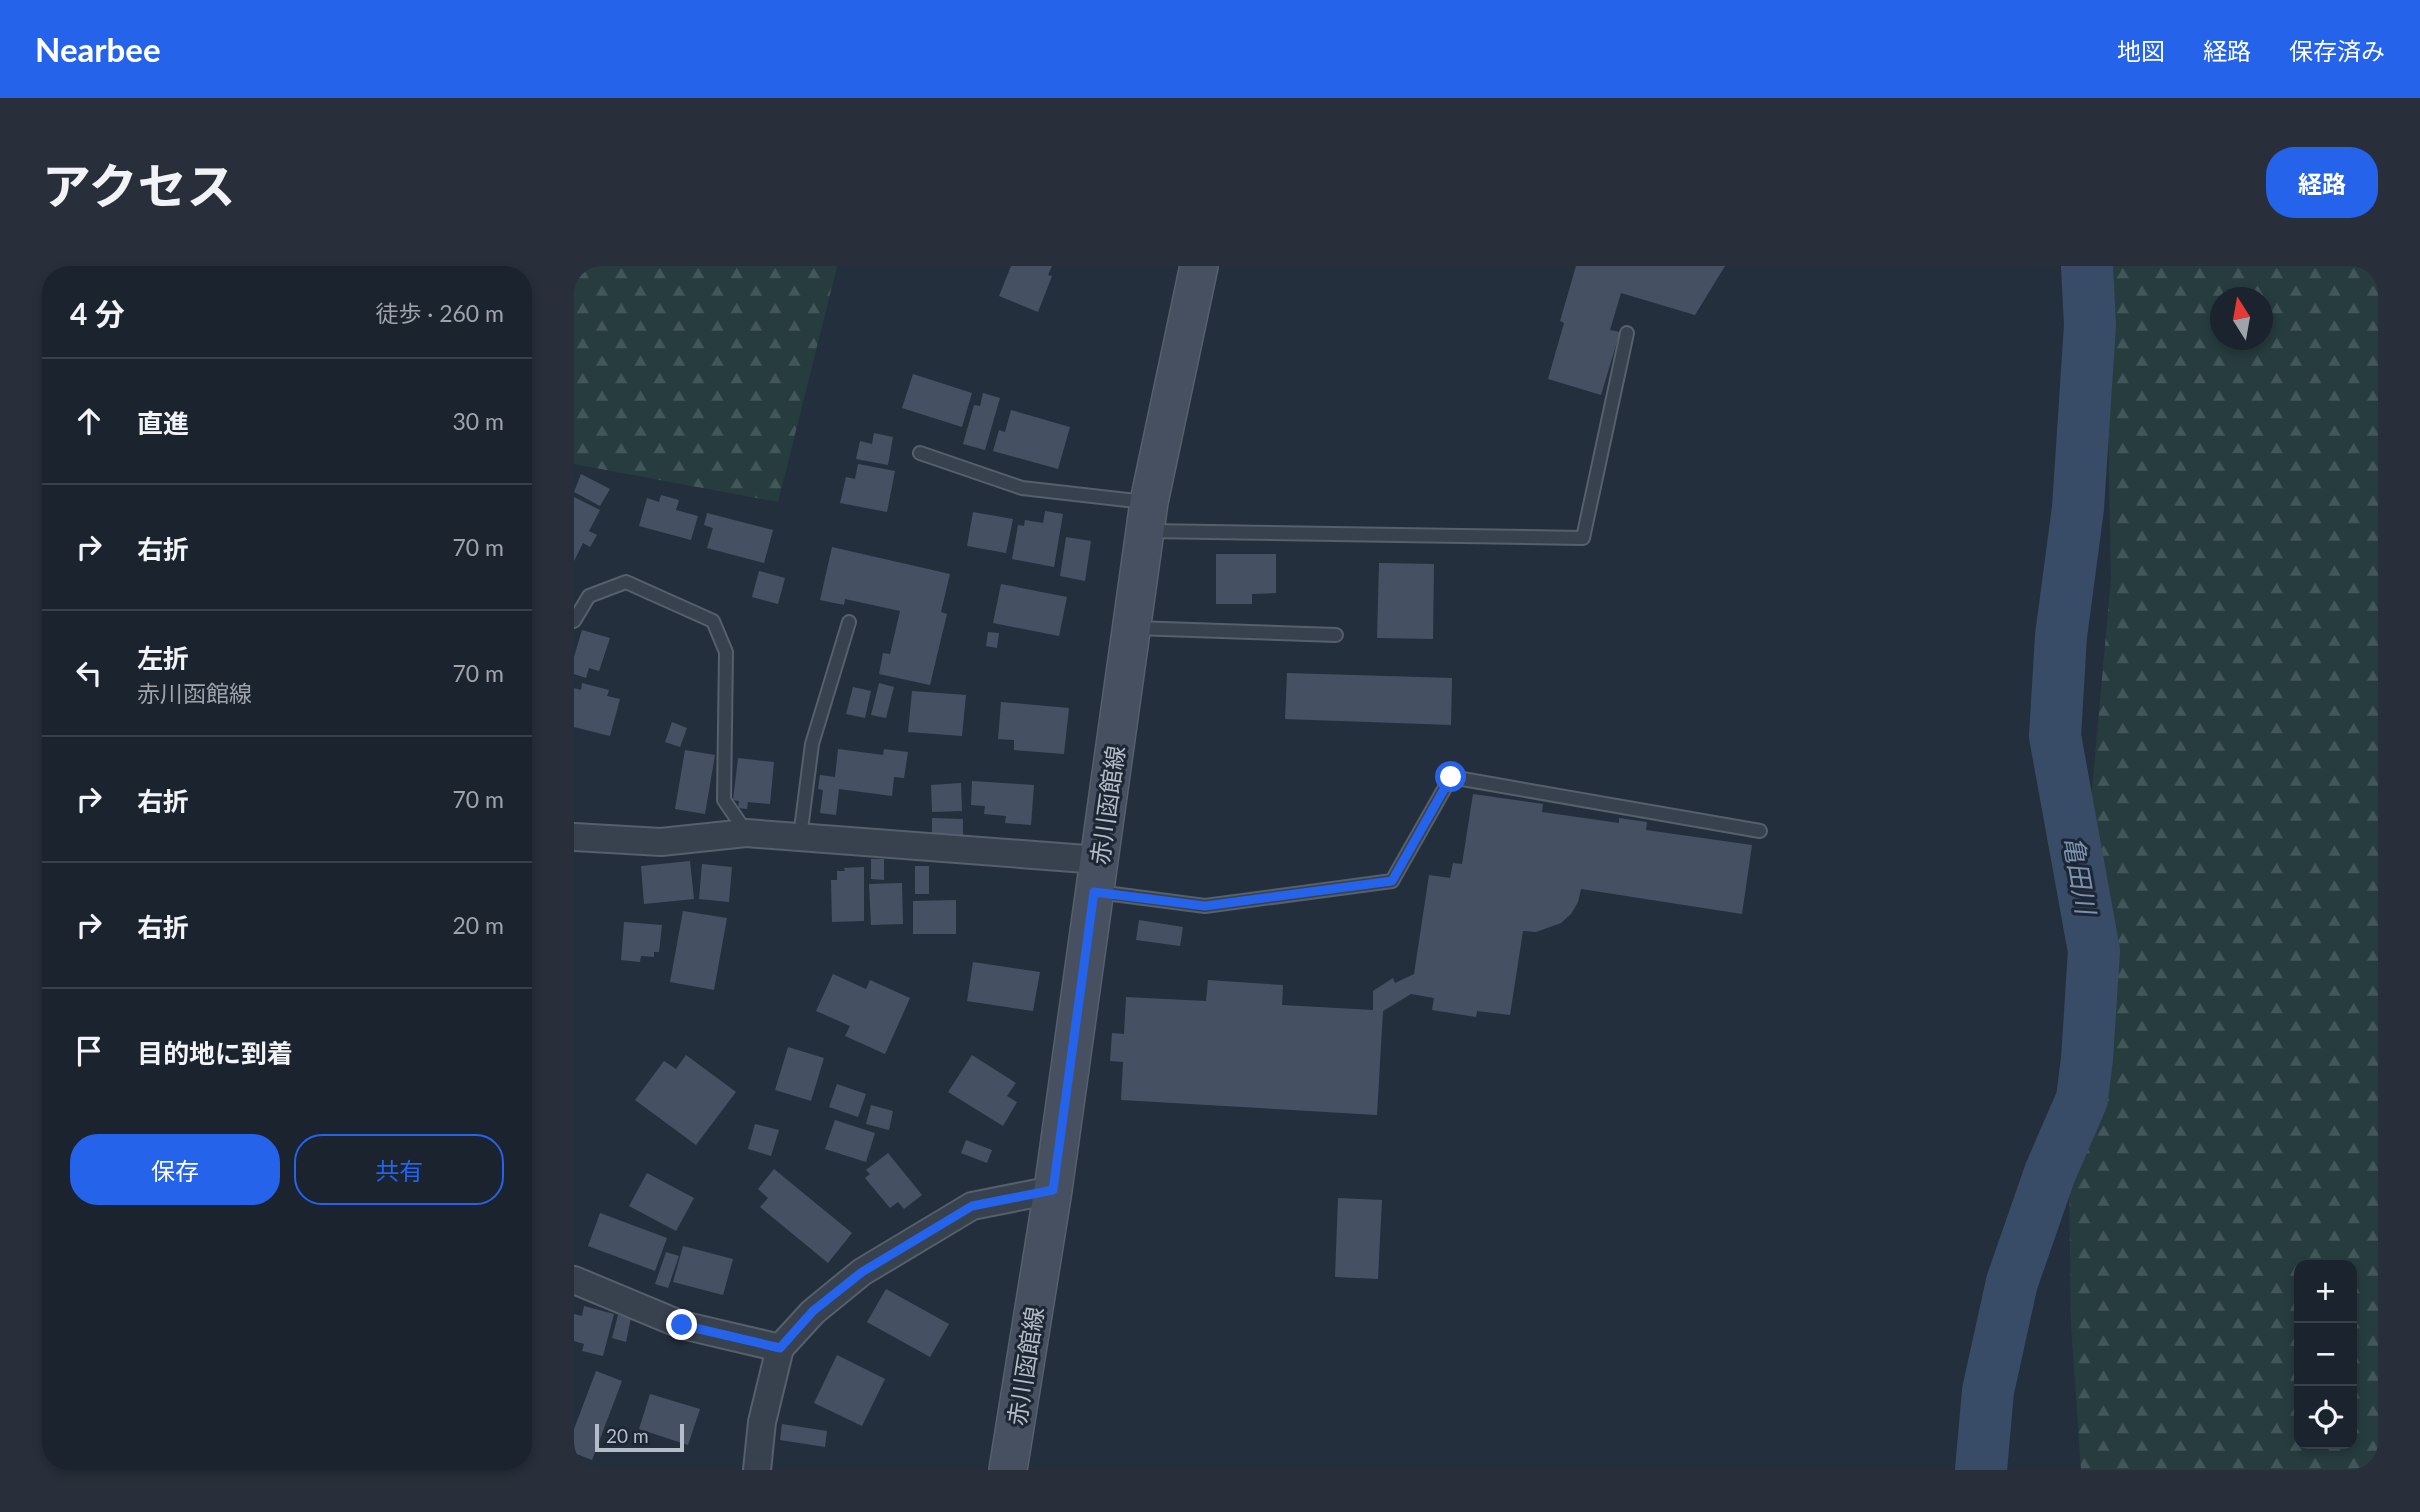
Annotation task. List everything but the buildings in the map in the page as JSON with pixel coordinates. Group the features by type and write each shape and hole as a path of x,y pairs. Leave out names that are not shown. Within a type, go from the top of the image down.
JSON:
{"main road":[{"name":"赤川函館線","path":"1009,1470 1053,1190 1147,517 1199,266"}],"street":[{"path":"574,836 660,842 746,833 800,837 1097,876"},
{"path":"757,1470 762,1422 780,1348 813,1311 862,1272 972,1206 1053,1190"},
{"path":"574,1280 682,1325 780,1348"}],"lane":[{"path":"920,453 1022,488 1147,517 1583,538 1627,333"},
{"path":"574,621 589,596 626,582 713,621 726,652 724,800 746,833"},
{"path":"800,837 812,744 849,622"},
{"path":"1132,628 1336,635"},
{"path":"1097,876 1205,906 1392,881 1451,777 1760,831"}],"green space":[{"path":"574,266 837,266 778,502 574,464"},
{"path":"2105,266 2378,266 2378,1470 2081,1470 2071,1324 2068,1107 2085,869 2111,578"}],"waterway":[{"name":"亀田川","path":"1981,1470 1988,1391 2012,1282 2050,1173 2082,1099 2087,1059 2094,951 2055,736 2061,636 2078,508 2090,325 2087,266"}],"route":[{"path":"682,1325 780,1348 813,1311 862,1272 972,1206 1053,1190 1094,892 1205,906 1392,881 1451,777"}]}
